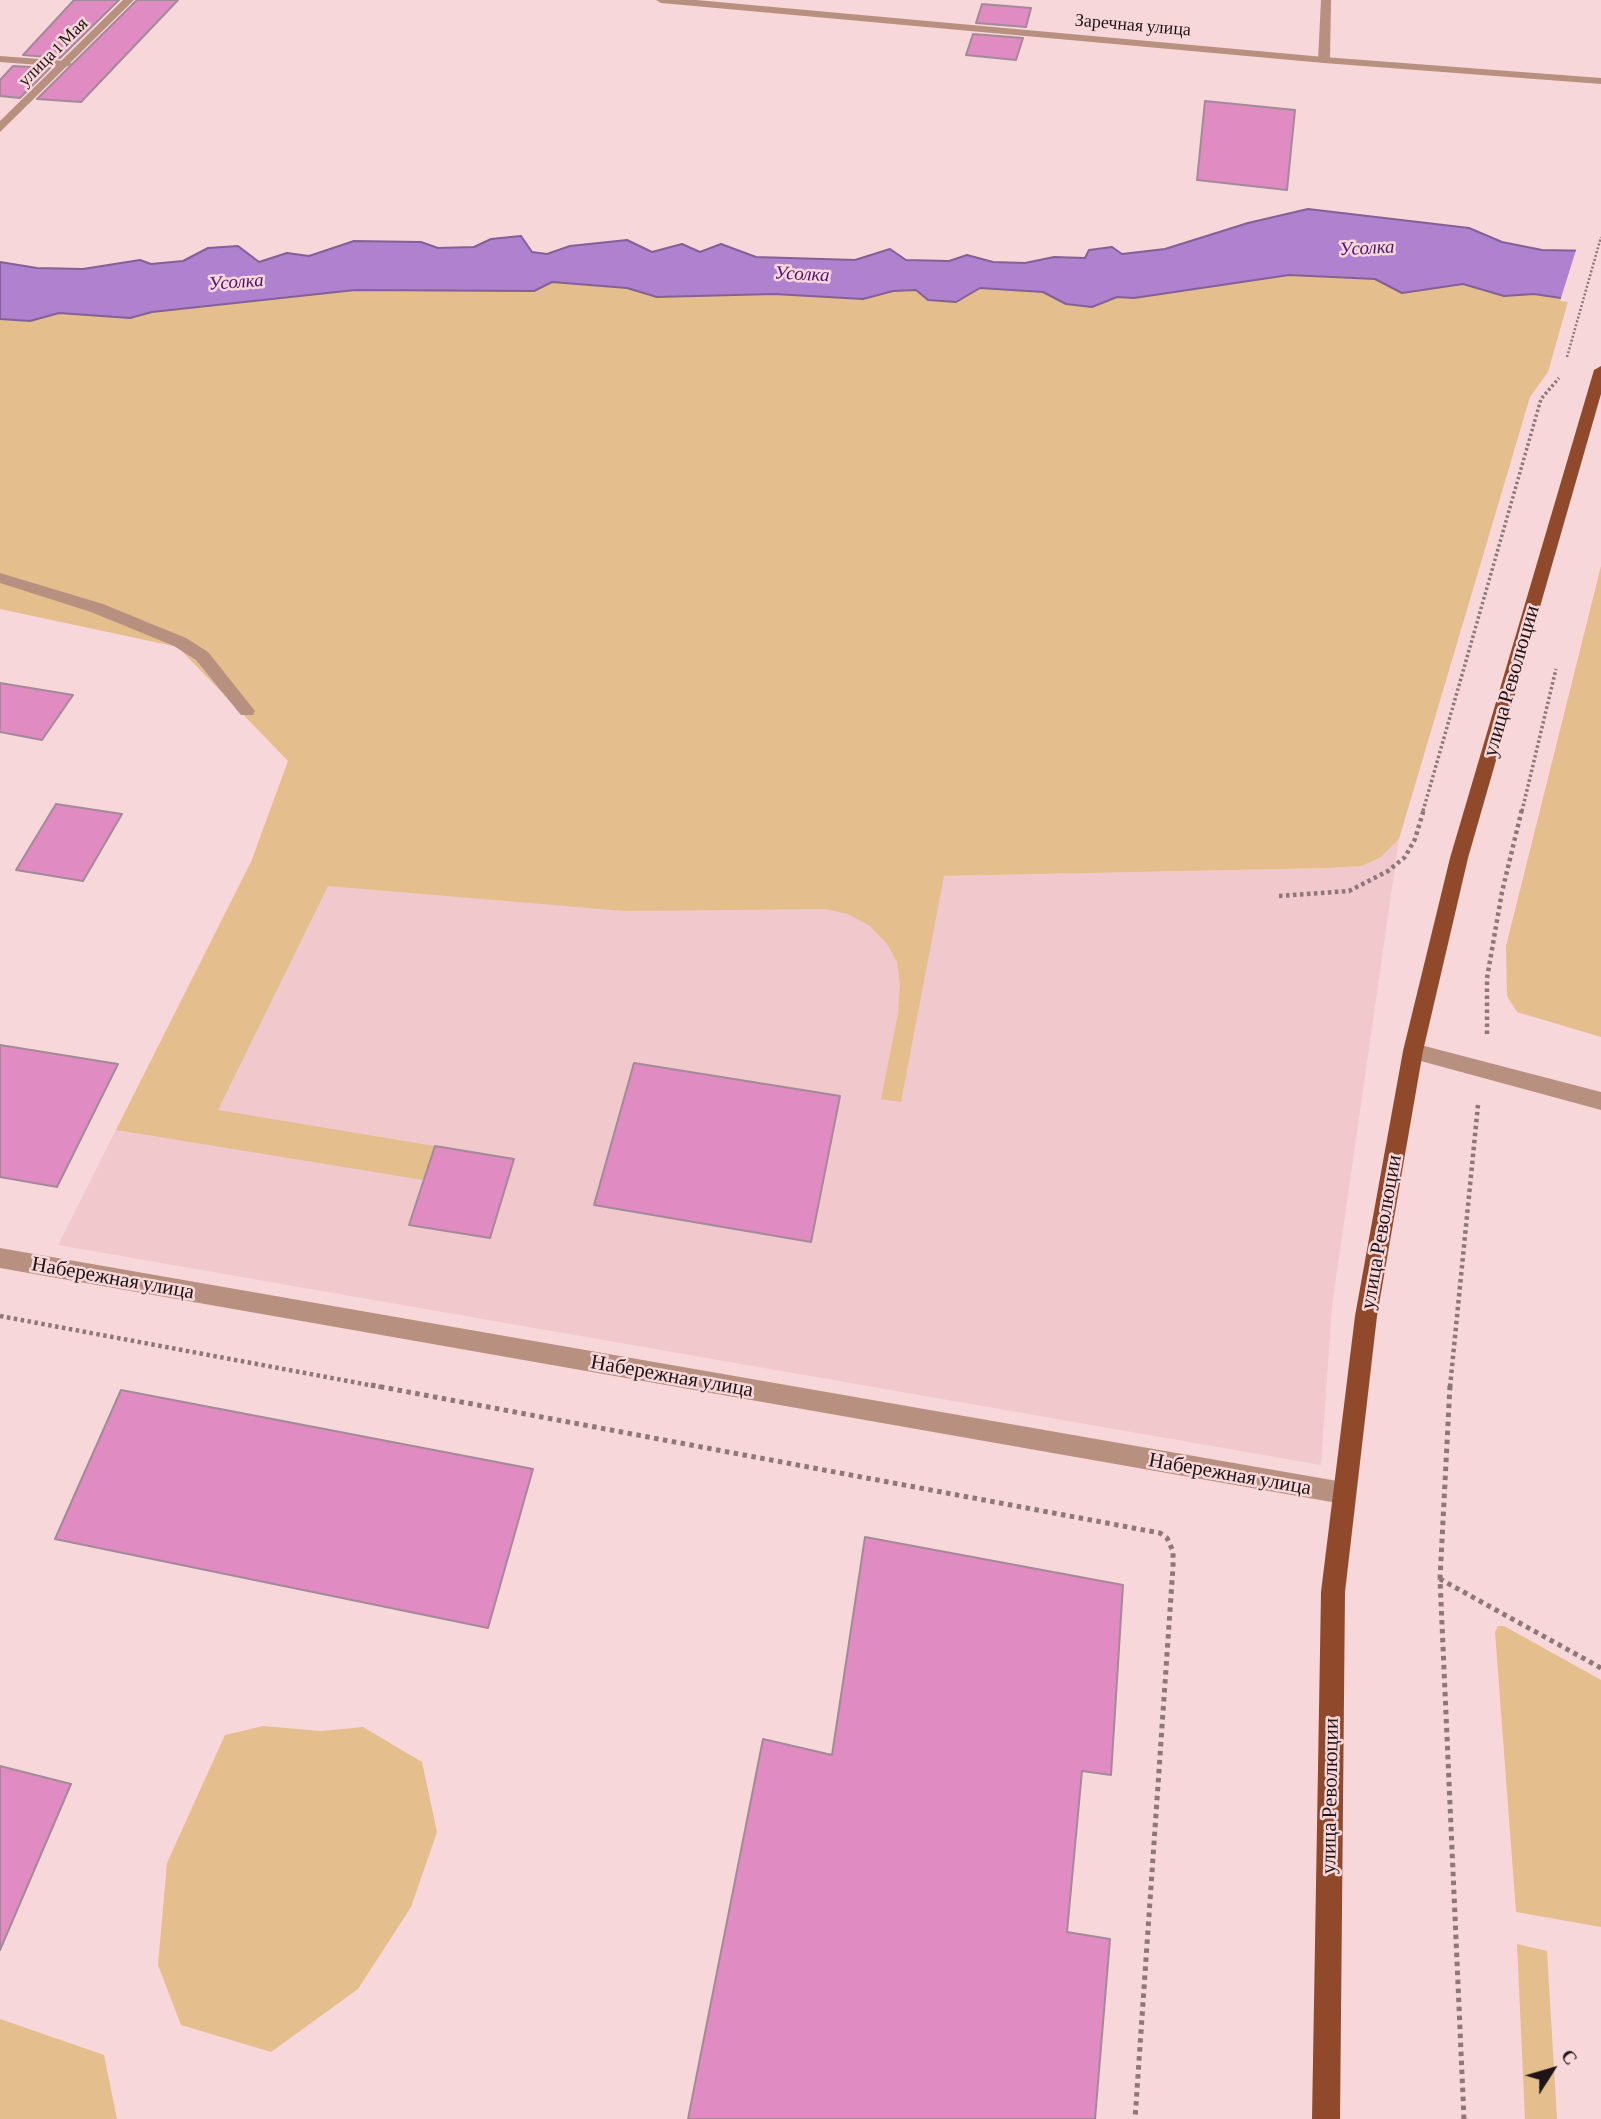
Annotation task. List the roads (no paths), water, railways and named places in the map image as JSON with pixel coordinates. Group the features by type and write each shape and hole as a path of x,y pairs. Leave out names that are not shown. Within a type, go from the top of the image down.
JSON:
{"main road":[{"name":"улица Революции","path":"1326,2119 1333,1592 1366,1316 1413,1051 1459,858 1599,377"}],"street":[{"name":"улица 1 Мая","path":"0,128 129,0"},
{"name":"Заречная улица","path":"662,0 1324,60 1601,80"},
{"path":"1324,60 1326,0"},
{"path":"0,59 66,64"},
{"path":"0,578 97,608 180,642 202,656 247,711"},
{"path":"1413,1051 1601,1101"},
{"name":"Набережная улица","path":"0,1258 1343,1493"}],"water":[{"name":"Усолка","path":"1308,209 1469,228 1502,242 1542,250 1596,251 1601,304 1534,294 1504,296 1463,284 1402,293 1375,279 1289,275 1134,298 1117,297 1092,307 1066,304 1043,292 980,288 956,302 928,300 916,290 893,291 863,299 774,294 657,297 627,288 552,282 534,291 355,290 152,312 130,318 59,313 30,321 0,319 0,262 37,268 83,269 140,260 151,264 183,261 208,248 238,246 259,262 287,253 309,256 354,241 421,242 438,248 474,247 491,239 521,236 532,252 547,254 570,246 627,240 652,252 682,244 700,252 721,244 756,257 855,260 890,249 906,260 949,261 967,255 993,262 1025,263 1054,257 1085,258 1089,250 1112,247 1122,254 1165,249 1248,223"}]}
